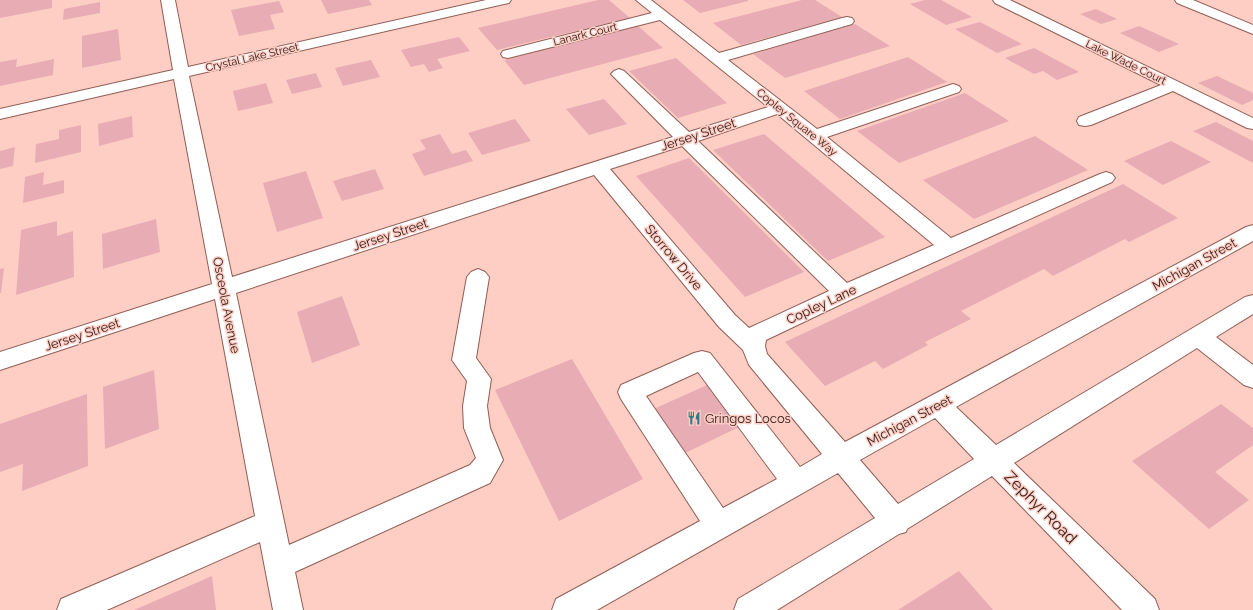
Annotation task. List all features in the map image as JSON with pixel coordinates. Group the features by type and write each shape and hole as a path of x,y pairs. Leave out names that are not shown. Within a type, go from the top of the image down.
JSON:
{"street":[{"name":"Osceola Avenue","path":"168,0 181,73 288,610"},
{"name":"Crystal Lake Street","path":"0,114 504,0"},
{"name":"Copley Square Way","path":"643,0 780,108 949,247"},
{"name":"Lake Wade Court","path":"1000,0 1253,124"},
{"path":"1182,0 1253,30"},
{"path":"1212,0 1253,16"},
{"name":"Lanark Court","path":"508,54 662,15"},
{"path":"717,58 847,21"},
{"path":"619,74 844,293"},
{"path":"1085,121 1174,85"},
{"path":"814,136 953,89"},
{"name":"Jersey Street","path":"0,361 597,166 780,108"},
{"name":"Storrow Drive","path":"597,166 727,321 753,346"},
{"name":"Copley Lane","path":"753,346 756,335 844,293 1106,178"},
{"name":"Michigan Street","path":"567,610 842,457 1253,232"},
{"path":"279,564 480,474 490,460 477,428 475,406 479,379 464,360 478,277"},
{"path":"749,610 896,522 994,460 1253,303"},
{"path":"1198,336 1253,378"},
{"path":"753,346 757,358 896,522"},
{"path":"719,526 630,392 702,360 796,483"},
{"name":"Zephyr Road","path":"938,405 1144,610"},
{"path":"80,608 270,524"}],"building":[{"path":"0,0 52,0 52,8 0,18"},
{"path":"321,0 369,0 372,5 328,14"},
{"path":"598,0 609,0 630,18 497,50 478,28"},
{"path":"683,0 748,0 748,1 700,13"},
{"path":"802,0 815,0 842,17 741,45 713,23"},
{"path":"925,0 941,0 972,17 946,25 910,4"},
{"path":"279,1 284,12 270,15 275,29 239,36 231,10"},
{"path":"100,2 100,13 63,20 64,9"},
{"path":"1096,9 1117,19 1101,24 1080,14"},
{"path":"980,22 1022,44 997,53 955,29"},
{"path":"855,24 890,46 785,78 753,54"},
{"path":"638,26 663,48 524,85 504,60"},
{"path":"1139,26 1179,44 1159,52 1120,33"},
{"path":"118,29 121,60 82,68 82,36"},
{"path":"459,37 470,51 437,59 443,68 429,72 424,64 411,67 401,50"},
{"path":"1034,48 1079,72 1057,80 1043,71 1034,74 1005,58"},
{"path":"908,57 947,82 840,119 804,91"},
{"path":"676,58 727,103 678,118 629,71"},
{"path":"17,59 16,67 54,59 53,75 0,86 0,62"},
{"path":"371,60 380,77 343,86 335,68"},
{"path":"316,73 322,87 292,94 286,80"},
{"path":"1217,76 1253,93 1253,100 1242,105 1198,83"},
{"path":"266,83 273,103 238,111 233,91"},
{"path":"965,93 1009,121 899,163 857,131"},
{"path":"604,99 627,124 589,135 566,109"},
{"path":"132,116 133,137 99,146 98,124"},
{"path":"515,119 531,141 482,155 468,133"},
{"path":"1216,122 1253,141 1253,163 1193,131"},
{"path":"81,125 81,152 35,163 36,144 59,139 59,130"},
{"path":"440,134 452,154 466,150 473,161 424,176 412,154 426,149 420,140"},
{"path":"764,134 885,237 828,261 713,150"},
{"path":"1035,136 1088,170 974,219 923,180"},
{"path":"1171,141 1211,162 1163,185 1124,161"},
{"path":"15,147 13,166 0,169 0,151"},
{"path":"689,158 804,272 745,297 636,176"},
{"path":"375,169 384,189 342,201 333,181"},
{"path":"306,171 323,218 277,232 263,183"},
{"path":"44,172 43,185 64,180 64,193 23,203 25,177"},
{"path":"1123,184 1178,218 1129,242 1125,239 1053,276 1044,269 961,311 971,319 925,342 928,345 883,369 875,361 825,386 785,342"},
{"path":"156,219 160,252 103,269 102,234"},
{"path":"57,221 57,236 73,231 74,277 16,295 21,230"},
{"path":"4,268 1,293 0,293 0,269"},
{"path":"342,296 360,345 312,363 297,312"},
{"path":"572,359 643,479 559,521 495,390"},
{"path":"154,370 159,429 105,449 103,387"},
{"path":"707,385 739,427 677,457 647,412"},
{"path":"87,394 88,466 22,491 23,464 0,472 0,424"},
{"path":"1221,404 1253,428 1253,445 1215,472 1249,500 1209,529 1132,461"},
{"path":"959,571 993,610 898,610"},
{"path":"212,576 216,610 134,610"}],"place":[{"name":"Gringos Locos","path":"694,418"}]}
